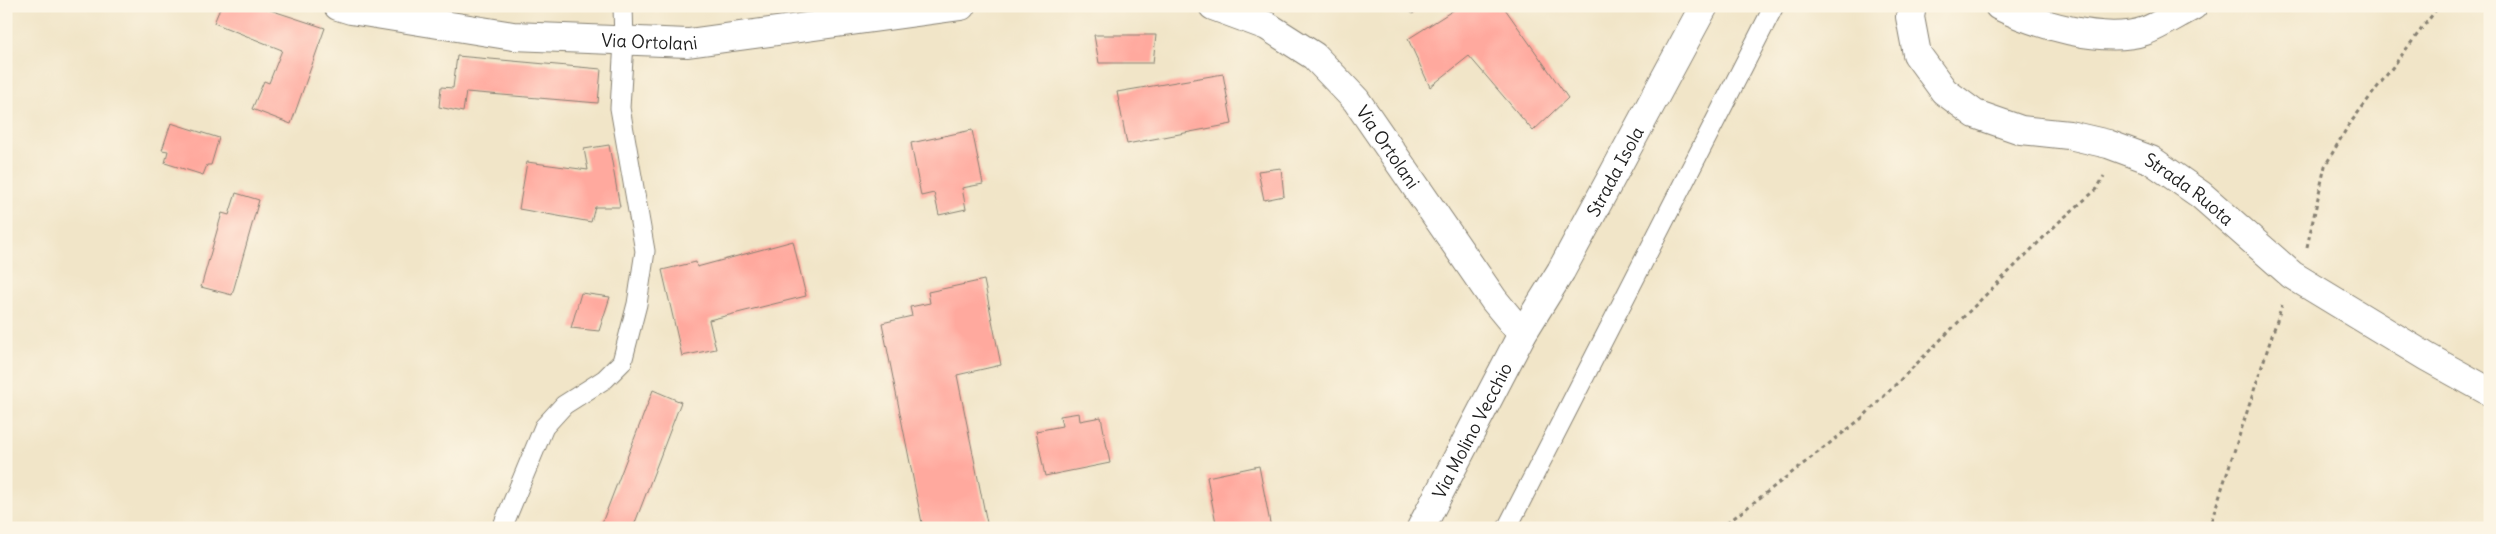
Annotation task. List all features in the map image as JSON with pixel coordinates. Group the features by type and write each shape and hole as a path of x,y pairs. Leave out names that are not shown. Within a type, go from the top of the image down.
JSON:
{"street":[{"name":"Via Ortolani","path":"338,6 351,10 513,36 624,42 688,43 961,6"},
{"name":"Via Ortolani","path":"1214,6 1267,26 1314,56 1356,100 1494,300 1522,334"},
{"name":"Strada Isola","path":"1522,334 1562,271 1704,6"},
{"name":"Strada Ruota","path":"1912,6 1910,17 1917,54 1944,91 1975,114 2021,130 2069,135 2119,148 2151,160 2201,194 2292,276 2427,357 2490,392"},
{"path":"1999,6 2029,21 2101,36 2144,31 2193,6"},
{"name":"Via Molino Vecchio","path":"1421,528 1522,334"}],"lane":[{"path":"502,528 544,427 564,405 605,379 622,362 637,304 645,252 620,108 624,42 623,6"},
{"path":"1507,528 1774,6"}],"path":[{"path":"2209,528 2292,276 2308,245 2325,166 2348,126 2439,6"},
{"path":"1721,528 1862,418 2060,221 2097,190 2119,148"}],"building":[{"path":"221,6 258,6 325,28 291,124 252,109 264,81 269,83 282,50 214,23"},
{"path":"1403,6 1420,6 1413,14"},
{"path":"1460,6 1503,6 1568,98 1533,131 1469,56 1430,87 1408,39"},
{"path":"1094,35 1156,35 1153,63 1099,63"},
{"path":"457,56 601,69 598,103 466,92 463,112 439,107 441,87 453,88"},
{"path":"1223,74 1232,124 1127,144 1117,92"},
{"path":"171,123 219,138 211,165 207,165 203,175 165,163 168,151 162,150"},
{"path":"972,130 983,184 962,188 966,209 939,215 934,193 921,196 911,143"},
{"path":"609,145 620,207 595,207 591,222 519,209 527,162 588,170 584,149"},
{"path":"1281,168 1284,196 1264,200 1258,171"},
{"path":"236,193 259,200 232,295 201,287 222,213 229,215"},
{"path":"793,241 806,296 709,320 716,349 682,356 662,270 696,262 697,267"},
{"path":"984,280 1001,365 957,375 988,528 923,528 882,323 912,316 910,307 930,303 928,292"},
{"path":"581,293 610,297 599,331 571,328"},
{"path":"653,390 681,402 633,528 600,528"},
{"path":"1079,413 1080,421 1101,417 1110,463 1045,476 1036,431 1062,426 1060,416"},
{"path":"1259,466 1271,528 1217,528 1207,477"}]}
